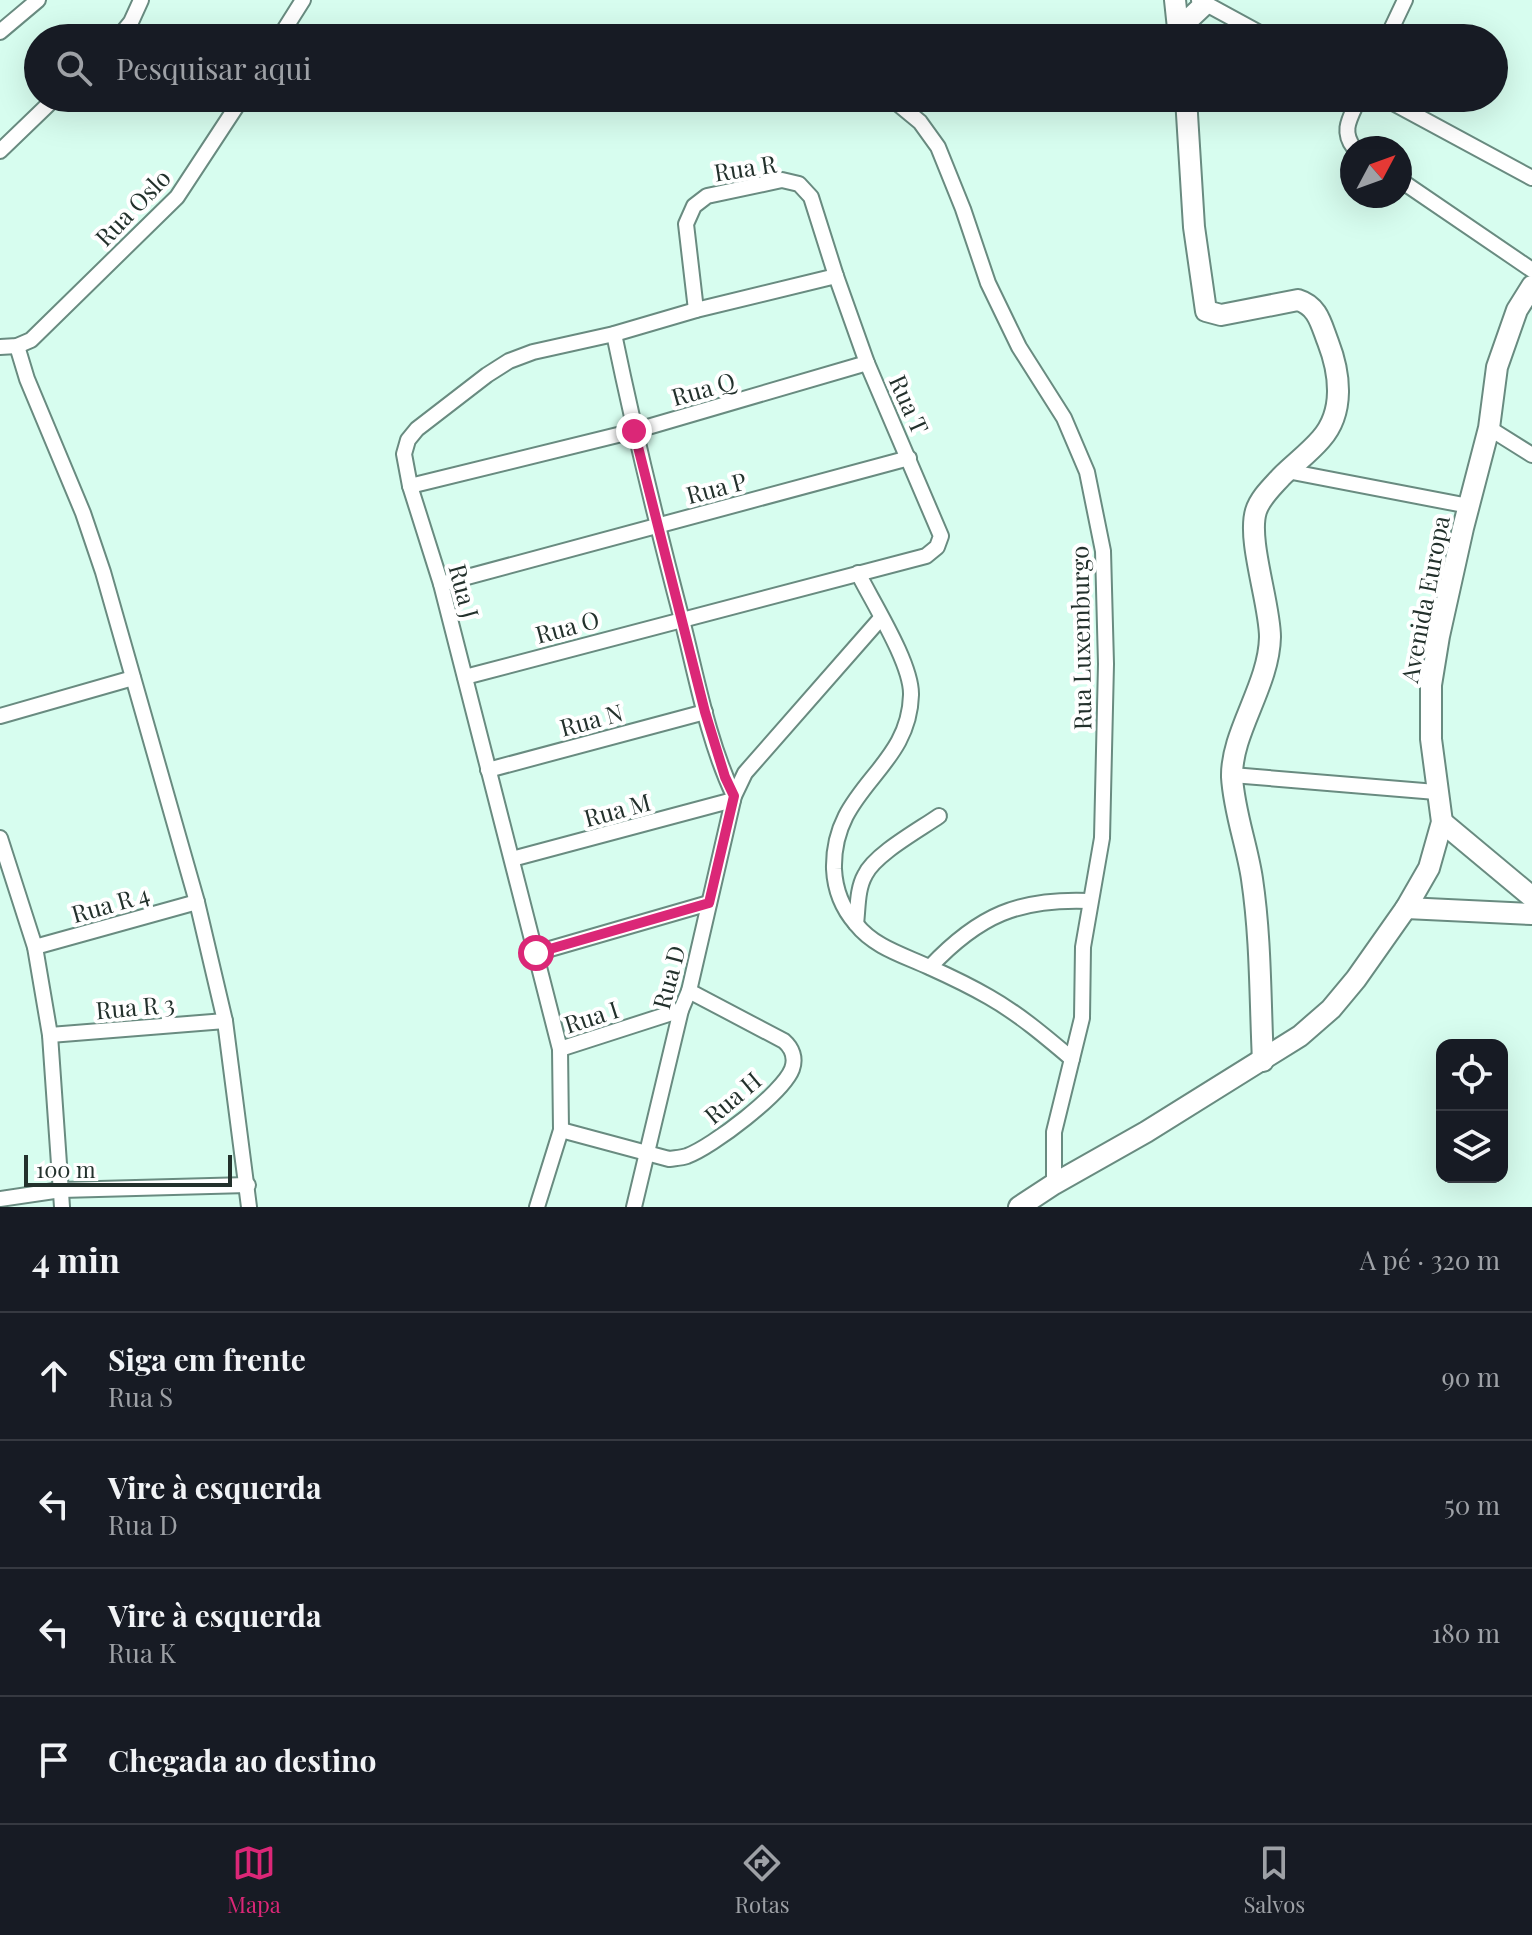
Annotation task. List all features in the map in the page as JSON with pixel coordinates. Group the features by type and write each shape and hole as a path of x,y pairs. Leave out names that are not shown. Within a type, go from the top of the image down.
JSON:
{"street":[{"path":"0,32 38,0"},
{"path":"129,24 141,0"},
{"path":"288,24 303,0"},
{"path":"1175,0 1179,24"},
{"path":"1394,24 1405,0"},
{"path":"1186,24 1201,2 1243,24"},
{"path":"0,151 40,112"},
{"name":"Rua Oslo","path":"7,346 27,343 177,197 233,112"},
{"name":"Rua Luxemburgo","path":"908,112 920,122 938,147 988,283 1019,347 1064,418 1087,472 1103,551 1106,664 1102,838 1082,964 1082,1018 1054,1132 1054,1184"},
{"path":"1187,112 1194,227 1206,311 1221,315 1298,300 1309,304 1317,314 1334,357 1339,385 1335,415 1323,437 1267,492 1256,511 1255,533 1270,632 1269,659 1237,748 1232,775 1237,814 1252,877 1263,1061"},
{"path":"1346,136 1345,130 1353,112"},
{"path":"1410,112 1532,178"},
{"name":"Rua R","path":"696,310 686,224 694,206 707,196 782,180 799,184 811,197"},
{"path":"1412,188 1532,270"},
{"name":"Rua T","path":"681,618 926,556 937,547 941,536 867,363 811,197"},
{"name":"Rua J","path":"536,1206 561,1130 560,1049 441,584 410,486 404,454 408,440 417,429 509,361 533,352 836,276"},
{"name":"Avenida Europa","path":"1019,1207 1300,1036 1331,1009 1356,979 1406,908 1429,868 1442,822 1431,739 1431,685 1439,636 1489,428 1497,367 1517,310 1532,286"},
{"path":"614,334 634,431 705,712 734,798"},
{"path":"7,346 27,379 83,513 197,902 225,1021 249,1207"},
{"name":"Rua Q","path":"410,486 634,431 867,363"},
{"path":"1489,428 1532,455"},
{"name":"Rua P","path":"441,584 909,458"},
{"path":"1287,471 1469,506"},
{"path":"858,573 905,666 911,692 908,718 900,741 851,803 834,847 835,884 842,905 856,924 883,947 992,998 1072,1059"},
{"name":"Rua O","path":"465,677 681,618"},
{"name":"Rua D","path":"634,1207 734,798 745,773 881,618"},
{"path":"0,716 133,678"},
{"name":"Rua N","path":"488,770 705,712"},
{"path":"1232,775 1436,792"},
{"name":"Rua M","path":"512,859 734,798"},
{"path":"856,924 860,885 866,871 939,816"},
{"path":"1442,822 1532,897"},
{"path":"0,838 35,947 50,1035 62,1207"},
{"path":"1504,913 1512,902 1513,883"},
{"path":"930,967 949,947 977,926 1011,910 1040,901 1090,901"},
{"name":"Rua R 4","path":"35,947 197,902"},
{"path":"536,953 709,903"},
{"path":"1406,908 1532,914"},
{"name":"Rua H","path":"561,1130 669,1159 685,1157 702,1149 758,1108 785,1080 792,1069 793,1053 784,1041 689,991"},
{"name":"Rua I","path":"560,1049 681,1010"},
{"name":"Rua R 3","path":"50,1035 225,1021"},
{"path":"0,1199 61,1190 248,1185"}],"route":[{"path":"536,953 709,903 734,796 705,712 634,431"}]}
